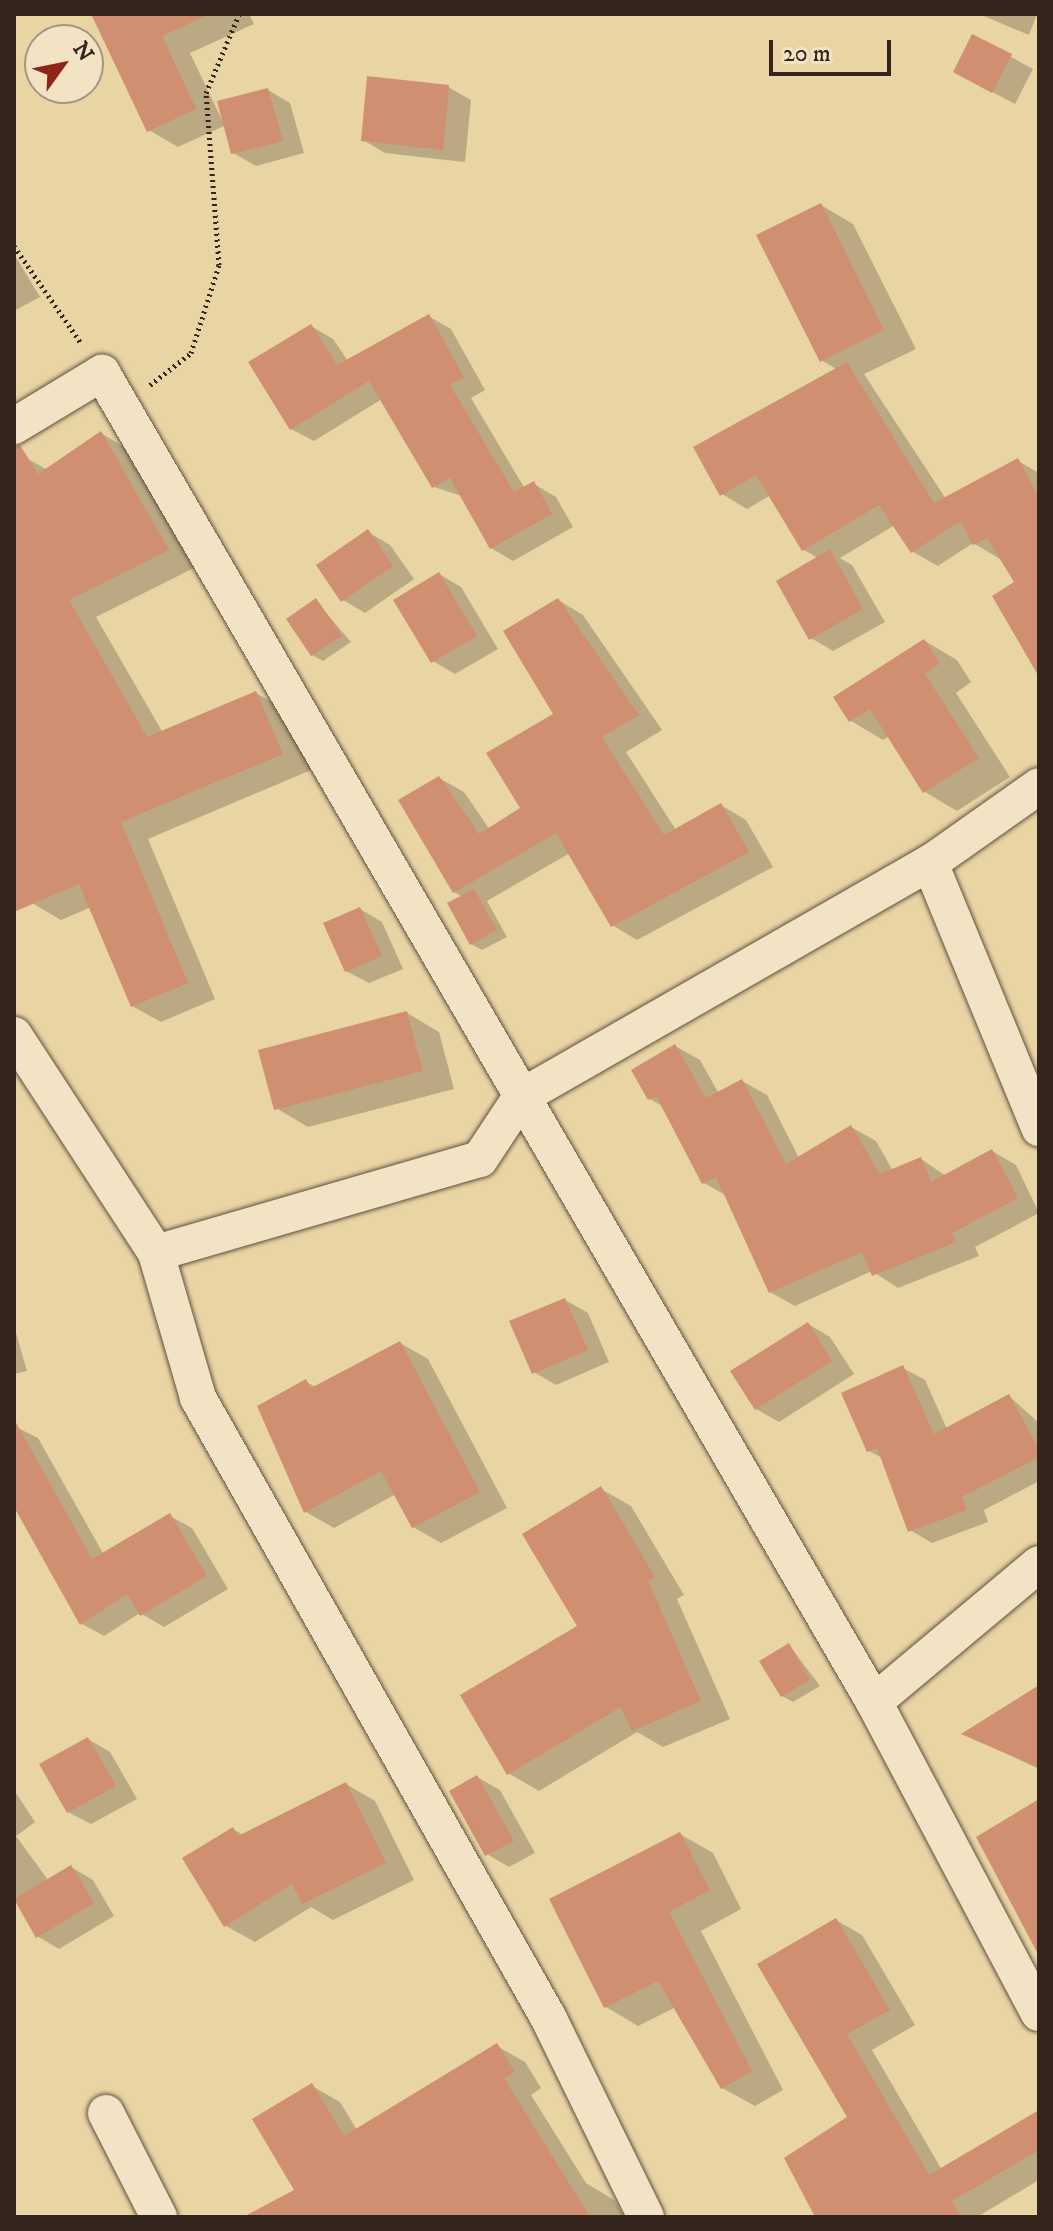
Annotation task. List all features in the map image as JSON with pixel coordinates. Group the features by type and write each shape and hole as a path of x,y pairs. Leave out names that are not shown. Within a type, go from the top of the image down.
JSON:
{"street":[{"path":"14,426 102,373 874,1702 1039,2013"},
{"path":"156,1253 480,1159 521,1097 930,863 1039,786"},
{"path":"930,863 1039,1128"},
{"path":"14,1035 156,1253 198,1398 549,2019 646,2217"},
{"path":"874,1702 1039,1564"},
{"path":"106,2113 159,2217"}],"path":[{"path":"121,408 191,353 219,265 206,93 239,14"},
{"path":"14,246 102,373"}],"building":[{"path":"91,14 210,14 162,36 196,109 147,132 104,41 104,24 96,24"},
{"path":"972,34 1012,54 992,93 953,72"},
{"path":"367,76 449,85 443,150 361,141"},
{"path":"268,88 283,141 231,154 217,101"},
{"path":"821,203 884,330 820,362 756,235"},
{"path":"429,314 464,377 450,385 514,492 534,481 552,514 490,549 450,478 432,488 369,381 290,430 248,362 311,324 337,365"},
{"path":"847,362 934,503 1018,458 1039,498 1039,677 992,596 1014,582 987,538 973,545 960,521 911,553 879,505 802,551 756,475 720,496 693,447"},
{"path":"101,431 169,550 69,600 147,737 256,691 283,754 121,822 188,983 131,1007 79,884 14,912 14,447 20,445 38,474"},
{"path":"368,529 393,566 341,602 316,565"},
{"path":"830,549 863,609 809,640 776,581"},
{"path":"439,572 477,636 431,663 393,600"},
{"path":"316,598 342,636 311,656 286,619"},
{"path":"558,598 639,715 602,737 664,835 721,803 749,852 611,927 556,833 453,893 398,800 439,776 479,834 520,808 486,753 553,714 503,631"},
{"path":"924,639 940,663 925,674 979,758 923,793 870,709 849,722 833,697"},
{"path":"474,889 497,930 470,945 447,903"},
{"path":"360,907 382,956 345,972 323,923"},
{"path":"407,1011 423,1071 274,1110 258,1050"},
{"path":"675,1044 706,1098 742,1079 786,1164 851,1125 880,1174 921,1157 931,1182 992,1149 1018,1198 952,1233 956,1242 872,1276 862,1252 769,1293 716,1177 702,1184 656,1096 648,1100 631,1070"},
{"path":"565,1298 588,1350 532,1374 509,1321"},
{"path":"808,1322 832,1361 755,1410 730,1371"},
{"path":"400,1341 480,1492 412,1528 381,1471 304,1513 257,1406 306,1379 311,1388"},
{"path":"903,1365 934,1434 1009,1394 1039,1450 1039,1457 962,1497 967,1510 908,1532 877,1448 867,1452 841,1393"},
{"path":"14,1419 92,1559 170,1513 207,1576 140,1616 127,1594 80,1625 14,1507"},
{"path":"601,1486 655,1577 648,1581 701,1701 632,1731 621,1707 507,1775 460,1695 577,1626 522,1534"},
{"path":"789,1643 810,1680 781,1697 759,1661"},
{"path":"1039,1685 1039,1768 961,1734"},
{"path":"88,1737 116,1786 67,1813 39,1764"},
{"path":"477,1775 514,1841 485,1856 449,1791"},
{"path":"346,1782 386,1863 302,1904 292,1884 224,1927 182,1858 233,1827 238,1836"},
{"path":"1039,1799 1039,1956 976,1837"},
{"path":"680,1832 710,1890 669,1912 752,2071 721,2089 658,1981 604,2008 549,1899"},
{"path":"71,1865 94,1903 36,1938 14,1899"},
{"path":"836,1918 890,2010 847,2034 929,2175 1039,2110 1039,2150 952,2201 961,2217 815,2217 784,2158 847,2117 757,1964"},
{"path":"497,2043 515,2072 504,2078 590,2217 243,2217 294,2190 252,2119 312,2083 344,2136"}]}
